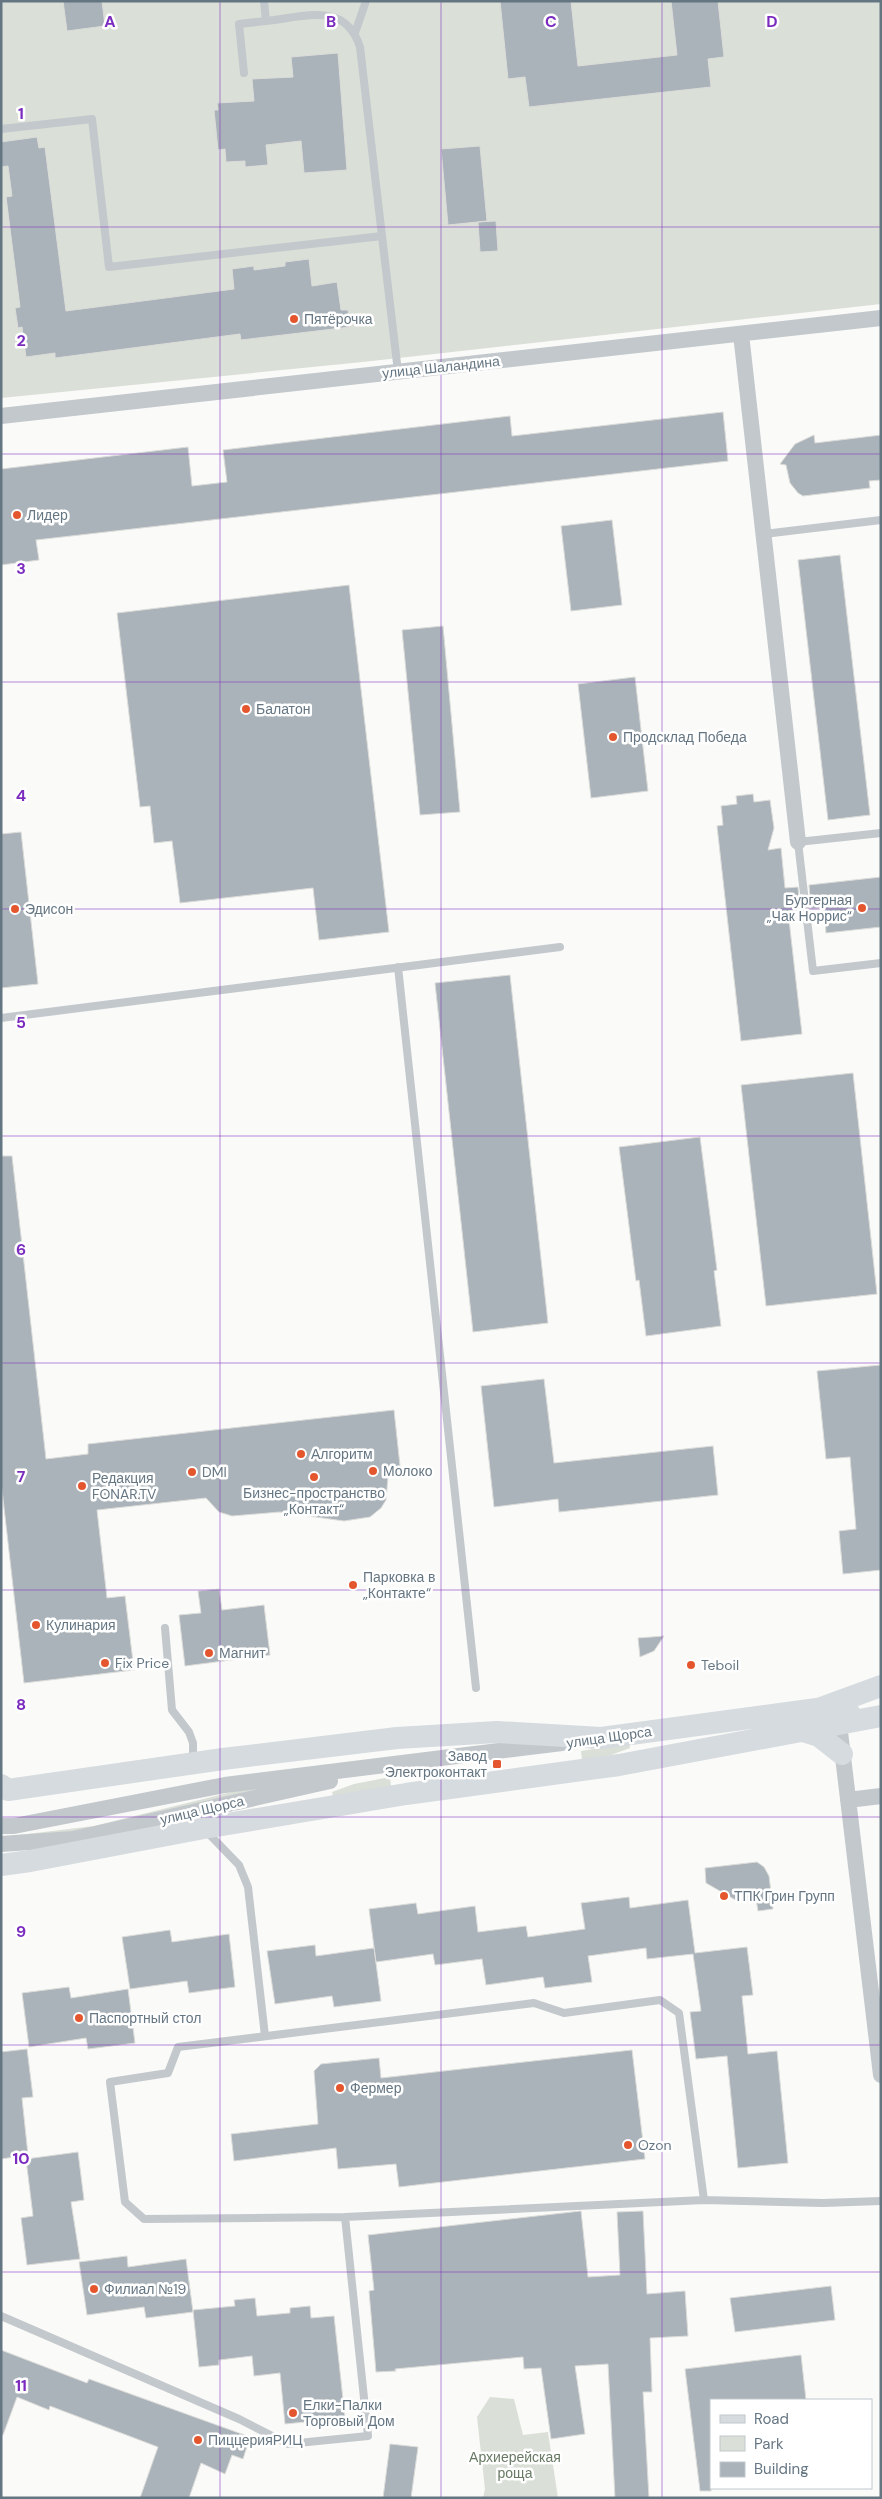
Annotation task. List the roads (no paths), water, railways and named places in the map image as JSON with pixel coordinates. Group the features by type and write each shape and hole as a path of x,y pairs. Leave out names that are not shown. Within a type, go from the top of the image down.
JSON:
{"main road":[{"name":"улица Щорса","path":"830,1714 881,1686"},
{"name":"улица Щорса","path":"601,1738 830,1714 876,1716"},
{"path":"1,1864 30,1861 204,1828 406,1794 619,1765 800,1730 830,1714"},
{"path":"800,1730 819,1736 842,1754"},
{"path":"4,1789 410,1737 497,1732 601,1738"}],"street":[{"name":"улица Шаландина","path":"1,416 881,318"},
{"path":"741,334 798,842"},
{"path":"830,1714 842,1754 876,2019 881,2075"},
{"name":"улица Щорса","path":"1,1826 14,1826 225,1785 601,1738"},
{"name":"улица Щорса","path":"1,1844 73,1839 118,1830 400,1764"},
{"path":"848,1800 881,1796"}],"lane":[{"path":"264,1 266,21"},
{"path":"355,33 366,1"},
{"path":"244,73 239,24 325,15 342,20 355,33 360,47 398,372"},
{"path":"1,129 92,119 109,267 382,236"},
{"path":"764,534 881,520"},
{"path":"881,833 798,842 813,971 881,963"},
{"path":"1,1018 560,947"},
{"path":"398,967 476,1688"},
{"path":"165,1628 172,1710 190,1732 193,1742 193,1754 188,1765"},
{"path":"204,1828 239,1865 248,1887 265,2036"},
{"path":"704,2200 679,2013 660,2000 564,2013 534,2003 178,2047 168,2073 110,2082 125,2202 144,2219 345,2217 704,2200 823,2204 881,2201"},
{"path":"1,2316 239,2419 288,2444 368,2436 345,2217"}],"place":[{"name":"Пятёрочка","path":"294,319"},
{"name":"Лидер","path":"17,515"},
{"name":"Балатон","path":"246,709"},
{"name":"Продсклад Победа","path":"613,737"},
{"name":"Бургерная „Чак Норрис“","path":"862,908"},
{"name":"Эдисон","path":"15,909"},
{"name":"Алгоритм","path":"301,1454"},
{"name":"Молоко","path":"373,1471"},
{"name":"DMI","path":"192,1472"},
{"name":"Бизнес-пространство „Контакт“","path":"314,1477"},
{"name":"Редакция FONAR.TV","path":"82,1486"},
{"name":"Парковка в „Контакте“","path":"353,1585"},
{"name":"Кулинария","path":"36,1625"},
{"name":"Магнит","path":"209,1653"},
{"name":"Fix Price","path":"105,1663"},
{"name":"Teboil","path":"691,1665"},
{"name":"Завод Электроконтакт","path":"497,1764"},
{"name":"ТПК Грин Групп","path":"724,1896"},
{"name":"Паспортный стол","path":"79,2018"},
{"name":"Фермер","path":"340,2088"},
{"name":"Ozon","path":"628,2145"},
{"name":"Филиал №19","path":"94,2289"},
{"name":"Елки-Палки Торговый Дом","path":"293,2413"},
{"name":"ПиццерияРИЦ","path":"198,2440"}],"park label":[{"name":"Архиерейская роща","path":"515,2466"}]}
